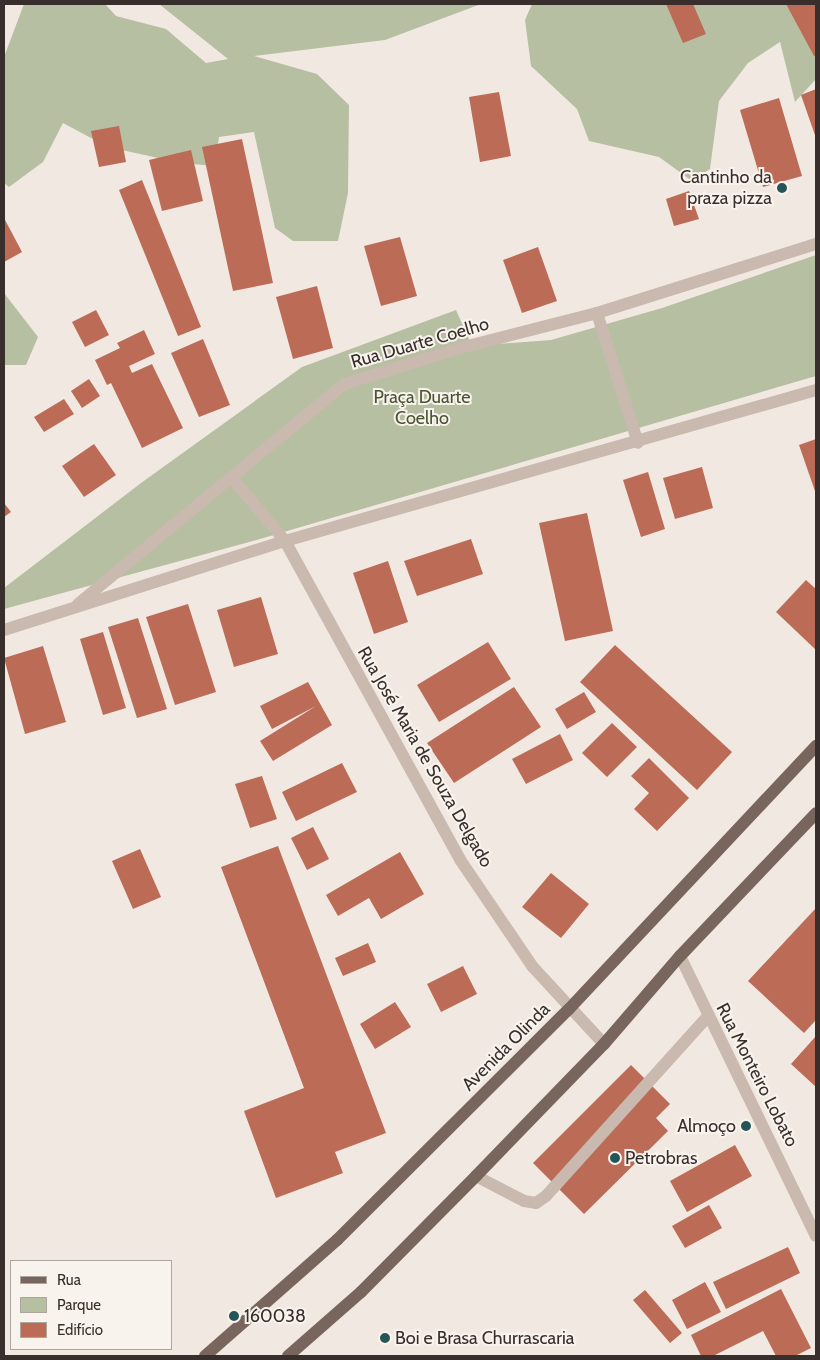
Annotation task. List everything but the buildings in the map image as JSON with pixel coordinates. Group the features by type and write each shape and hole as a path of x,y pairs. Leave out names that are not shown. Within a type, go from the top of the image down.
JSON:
{"main road":[{"name":"Avenida Olinda","path":"205,1356 337,1240 569,1009 816,746"},
{"path":"288,1356 361,1292 476,1176 604,1044 680,956 816,813"}],"street":[{"name":"Rua Duarte Coelho","path":"72,609 344,384 460,348 597,313 816,244"},
{"path":"597,313 638,443"},
{"name":"Rua Duarte Coelho","path":"4,630 285,541 638,443 816,390"},
{"name":"Rua José Maria de Souza Delgado","path":"231,477 285,541 461,861 532,966 569,1009 604,1044"},
{"name":"Rua Monteiro Lobato","path":"680,956 816,1236"},
{"path":"476,1176 524,1201 536,1203 546,1196 708,1016"}],"green space":[{"path":"24,4 105,4 116,16 166,29 206,63 228,59 159,4 481,4 385,40 254,56 317,74 349,105 348,193 338,241 293,241 275,228 254,132 219,137 215,166 181,163 108,147 63,123 43,162 9,187 4,183 4,57"},
{"path":"532,4 816,4 816,79 795,102 780,42 748,63 719,101 710,169 692,181 659,157 589,141 577,109 531,66 525,20"},
{"name":"Praça Duarte Coelho","path":"816,255 816,376 253,541 4,609 4,588 141,483 302,367 456,310 472,346 551,340 662,308"},
{"path":"4,293 38,337 26,365 4,365"}],"place":[{"name":"Cantinho da praza pizza","path":"782,188"},
{"name":"Almoço","path":"746,1126"},
{"name":"Petrobras","path":"615,1158"},
{"name":"160038","path":"234,1316"},
{"name":"Boi e Brasa Churrascaria","path":"385,1338"}]}
